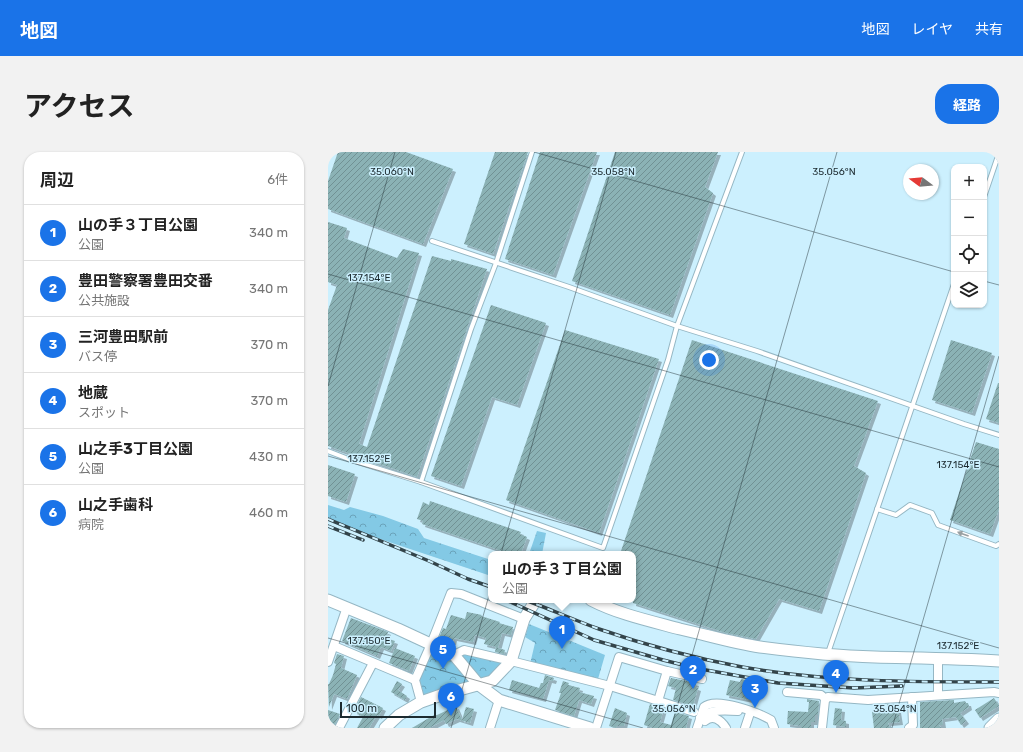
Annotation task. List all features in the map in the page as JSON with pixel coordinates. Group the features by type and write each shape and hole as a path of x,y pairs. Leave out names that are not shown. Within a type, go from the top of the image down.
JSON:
{"street":[{"path":"421,702 415,680 432,644 451,593 461,594 524,619"},
{"path":"328,600 432,644 454,655 479,685 499,700 590,728"},
{"path":"385,728 399,715 421,702 492,681 511,661 524,619 534,603"},
{"path":"598,603 623,613 740,644 760,647 873,657 938,658 999,662"},
{"path":"328,662 347,607"},
{"path":"334,646 415,680"},
{"path":"454,655 464,650 511,661 610,686 697,715 722,710 759,715"},
{"path":"596,728 619,657 667,671 702,679"},
{"path":"938,658 938,695"},
{"path":"339,728 373,663"},
{"path":"658,701 667,671"},
{"path":"787,692 821,695 826,698 868,700 994,692 999,693"},
{"path":"909,728 913,725 912,697"},
{"path":"822,728 826,698"},
{"path":"490,728 499,700"},
{"path":"697,728 697,715 710,703 742,708 771,720 774,728"},
{"path":"746,728 750,713"},
{"path":"702,728 705,720 712,718 722,722 726,728"},
{"path":"990,728 999,719"}],"lane":[{"path":"328,156 330,152"},
{"path":"421,482 471,329 496,263 532,152"},
{"path":"328,451 351,460 421,482 603,548 668,360 677,326 742,152"},
{"path":"987,188 999,154"},
{"path":"432,241 999,435"},
{"path":"828,654 951,293"},
{"path":"877,509 896,515 910,505 932,513 938,525 996,546 999,544"}],"green space":[{"path":"328,505 344,510 350,507 383,516 418,529 424,538 488,559 488,575 359,532 328,520"},
{"path":"537,531 546,533 543,551 530,551"},
{"path":"529,624 605,655 598,679 530,664 535,643 525,637"},
{"path":"433,647 506,662 491,677 423,698 418,681"}],"building":[{"path":"338,152 406,152 453,169 423,244 328,209 328,181"},
{"path":"495,152 528,152 493,254 464,244"},
{"path":"540,152 597,152 553,275 505,259"},
{"path":"615,152 718,152 705,187 713,193 670,315 572,281"},
{"path":"328,222 347,228 344,238 397,258 403,249 419,253 359,444 367,447 432,256 451,261 451,259 487,269 417,477 328,446 328,310 337,285 328,282"},
{"path":"491,305 546,323 517,405 492,397 461,486 431,476"},
{"path":"565,330 659,359 599,533 506,500"},
{"path":"692,340 878,401 854,466 866,473 819,611 779,599 756,639 726,633 633,603 636,603 636,551 621,551"},
{"path":"951,340 992,353 972,413 932,400"},
{"path":"999,383 999,423 986,419"},
{"path":"976,442 999,449 999,509 990,534 950,520"},
{"path":"328,465 355,474 346,502 328,496"},
{"path":"430,501 521,532 520,534 527,537 522,551 502,551 422,524 423,521 417,519 423,502 429,505"},
{"path":"467,612 482,615 481,616 513,627 511,635 502,633 498,648 505,650 504,654 495,652 496,647 484,644 486,638 475,635 473,642 454,638 453,642 439,638 443,628 446,629 451,615 465,619"},
{"path":"351,618 388,632 386,638 395,641 391,651 381,647 377,656 342,641"},
{"path":"395,648 415,656 409,671 389,663"},
{"path":"337,654 344,656 341,668 357,675 347,699 334,694 329,707 328,684 333,675 336,664 334,663"},
{"path":"545,675 554,678 553,681 549,680 543,699 509,690 512,680 539,688 541,683 543,683"},
{"path":"671,678 696,683 695,687 698,688 693,706 673,700 676,688 668,686"},
{"path":"741,679 746,680 746,683 754,684 753,687 756,688 755,693 752,692 750,700 726,695 730,680 740,682"},
{"path":"397,681 402,684 398,690 407,696 405,700 391,692"},
{"path":"563,681 569,683 568,685 580,688 579,692 594,696 591,704 579,700 574,716 555,710 561,693 559,693"},
{"path":"361,697 383,708 379,716 377,715 369,728 357,728 363,717 354,711"},
{"path":"994,698 999,706 980,718 975,710"},
{"path":"807,699 819,701 818,715 815,715 815,722 811,722 811,728 801,728 801,726 787,724 788,711 808,712 809,702 807,702"},
{"path":"954,700 954,703 965,701 968,703 969,707 960,713 966,721 961,725 956,717 942,719 943,725 939,725 941,728 920,728 920,702"},
{"path":"650,704 664,708 660,722 671,725 675,712 689,716 686,728 653,728 644,725"},
{"path":"887,704 894,704 894,710 898,710 900,722 888,723 890,728 874,728 872,712 879,711 888,713"},
{"path":"456,706 462,720 466,707 474,709 470,723 457,719 446,724 444,720 429,728 412,728 434,715 435,716"},
{"path":"615,708 627,713 624,726 617,726 616,728 609,726"},
{"path":"835,708 842,709 841,720 846,721 846,727 833,725"},
{"path":"328,710 340,714 335,724 328,722"}],"railway":[{"path":"328,519 468,579 488,586"},
{"path":"328,526 363,540"},
{"path":"513,603 594,640 695,668 778,683 854,688 902,686"},
{"path":"533,603 599,629 652,646 742,667 806,676 870,680 999,682"}],"place":[{"name":"山の手３丁目公園","path":"562,649"},
{"name":"山之手3丁目公園","path":"443,669"},
{"name":"豊田警察署豊田交番","path":"693,689"},
{"name":"地蔵","path":"836,693"},
{"name":"三河豊田駅前","path":"755,708"},
{"name":"山之手歯科","path":"451,716"}]}
